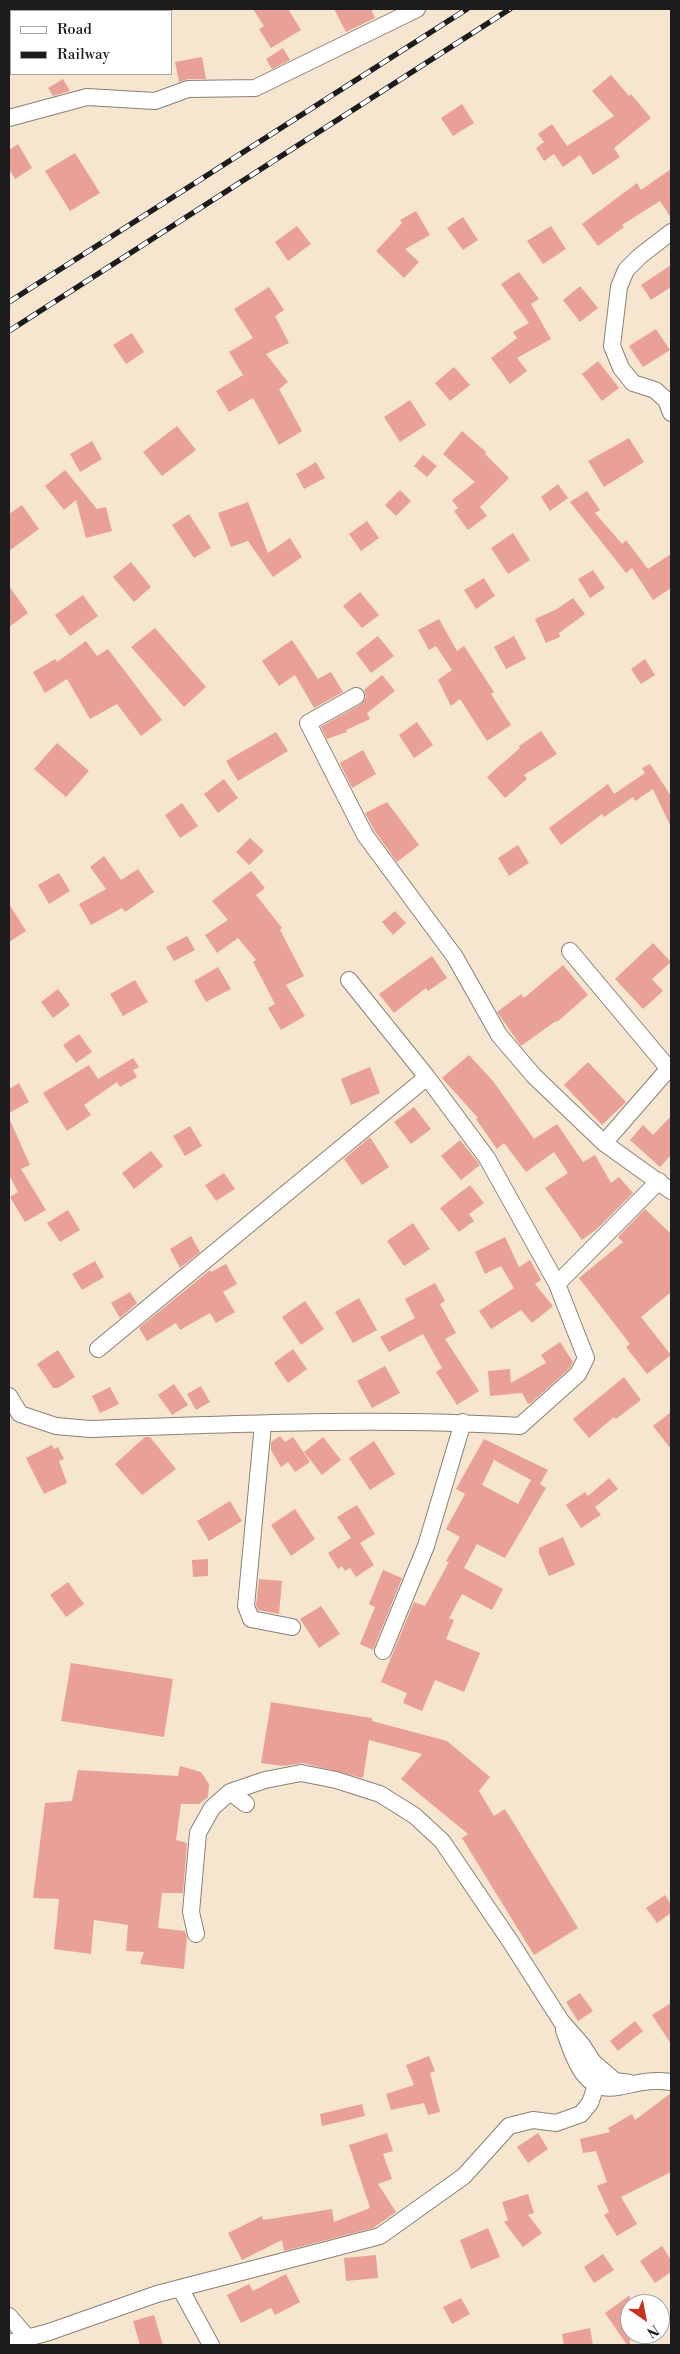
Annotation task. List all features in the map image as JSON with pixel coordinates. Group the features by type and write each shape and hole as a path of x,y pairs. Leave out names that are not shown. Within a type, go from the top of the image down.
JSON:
{"street":[{"path":"9,118 87,97 155,101 188,89 255,88 417,9"},
{"path":"671,232 640,256 626,270 619,287 612,346 621,368 633,383 655,390 666,400 671,413"},
{"path":"356,696 308,723 365,835 455,957 499,1035 534,1076 604,1143 665,1186 556,1284"},
{"path":"570,951 670,1068 604,1143"},
{"path":"9,1396 20,1414 56,1426 90,1429 263,1424 463,1422 520,1426 578,1374 586,1358 556,1284 487,1158 428,1077 349,980"},
{"path":"98,1349 428,1077"},
{"path":"383,1651 426,1546 463,1422"},
{"path":"263,1424 246,1606 251,1618 292,1627"},
{"path":"196,1934 191,1912 198,1833 212,1808 230,1792 265,1780 301,1773 336,1780 380,1794 415,1816 447,1848 561,2021 582,2045 599,2070 615,2080 630,2083"},
{"path":"230,1792 246,1804"},
{"path":"561,2021 576,2063 590,2082 596,2086 618,2087 652,2080 671,2082"},
{"path":"9,2342 27,2337 51,2338 157,2294 380,2236 464,2176 509,2126 533,2120 556,2123 581,2114 590,2103 596,2086"},
{"path":"180,2288 211,2345"},
{"path":"9,2316 27,2337"}],"building":[{"path":"253,9 288,9 301,30 271,48 259,29 264,26"},
{"path":"334,9 371,9 375,18 346,32"},
{"path":"283,48 290,60 272,69 266,59"},
{"path":"202,57 206,79 188,79 179,82 175,62"},
{"path":"611,75 629,96 631,94 651,118 614,148 620,157 593,175 580,155 563,167 554,154 544,161 536,148 544,142 538,134 552,124 567,146 614,116 592,91"},
{"path":"63,79 70,91 53,96 48,88"},
{"path":"462,104 474,123 453,136 441,118"},
{"path":"18,144 32,168 15,179 9,169 9,150"},
{"path":"75,153 100,193 70,211 45,171"},
{"path":"671,169 671,218 660,201 622,225 624,227 598,246 582,224 637,183 641,190"},
{"path":"416,211 430,235 405,249 419,262 404,278 376,251 402,223 400,220"},
{"path":"463,217 478,240 463,250 447,228"},
{"path":"297,226 311,244 288,261 275,242"},
{"path":"551,226 566,249 543,264 527,241"},
{"path":"671,265 671,287 651,300 641,285"},
{"path":"519,272 539,299 531,304 551,339 517,358 527,371 510,384 491,358 517,338 513,332 529,323 501,284"},
{"path":"580,286 598,308 580,322 563,300"},
{"path":"269,287 284,310 275,316 289,343 266,354 288,382 279,389 302,431 279,445 253,398 229,412 216,391 243,375 229,352 253,338 234,309"},
{"path":"656,329 670,350 643,367 629,346"},
{"path":"132,333 144,352 126,364 113,345"},
{"path":"598,361 619,388 602,401 582,374"},
{"path":"454,367 470,385 450,401 435,383"},
{"path":"410,400 426,425 400,442 384,417"},
{"path":"177,426 196,450 162,476 143,452"},
{"path":"462,431 486,452 485,454 509,478 480,507 487,516 468,530 454,511 458,508 452,500 475,482 443,454"},
{"path":"629,438 644,462 604,487 588,461"},
{"path":"92,441 102,459 80,472 70,454"},
{"path":"423,455 437,466 427,477 414,466"},
{"path":"316,462 325,478 304,489 296,474"},
{"path":"65,470 97,509 106,507 112,531 86,538 76,500 64,510 45,486"},
{"path":"558,484 568,498 550,511 541,497"},
{"path":"400,490 411,501 396,516 385,505"},
{"path":"587,491 600,510 595,513 622,544 626,540 648,569 671,554 671,588 653,600 632,568 626,573 570,502"},
{"path":"248,502 268,553 290,538 302,557 273,577 248,541 231,547 218,513"},
{"path":"22,505 39,529 9,551 9,514"},
{"path":"189,514 211,548 194,558 172,525"},
{"path":"367,521 379,538 361,551 349,534"},
{"path":"513,533 530,560 508,574 491,548"},
{"path":"131,562 151,587 134,602 113,577"},
{"path":"593,570 605,588 590,598 578,579"},
{"path":"484,578 495,596 476,609 464,590"},
{"path":"9,586 28,613 9,627"},
{"path":"360,592 379,615 362,628 343,606"},
{"path":"83,595 98,616 70,636 55,615"},
{"path":"573,598 585,614 559,633 560,637 546,643 535,619 557,609"},
{"path":"439,619 457,651 464,646 494,692 491,694 511,725 487,741 460,699 451,706 438,680 452,670 436,646 429,650 418,630"},
{"path":"155,628 206,687 184,707 131,647"},
{"path":"378,636 394,656 371,673 356,653"},
{"path":"514,636 526,659 506,669 494,647"},
{"path":"292,640 318,679 331,672 343,692 314,708 295,675 279,686 262,661"},
{"path":"86,641 97,656 108,649 162,720 141,736 117,704 90,719 67,679 45,693 33,672 55,659 57,662"},
{"path":"645,659 655,675 641,684 631,669"},
{"path":"382,675 395,691 367,713 370,719 346,730 347,732 327,739 321,727 361,704 366,697 364,690"},
{"path":"417,722 433,745 414,758 399,735"},
{"path":"541,731 557,754 524,775 527,779 505,798 487,777 520,748 519,746"},
{"path":"276,732 288,751 238,781 226,761"},
{"path":"57,743 89,771 66,797 34,769"},
{"path":"363,750 376,774 352,788 340,763"},
{"path":"650,764 671,796 671,827 653,789 635,801 633,797 604,817 602,814 561,845 549,828 608,784 614,794 645,773 642,768"},
{"path":"224,779 238,798 218,813 204,794"},
{"path":"387,802 419,845 397,862 374,830 365,813"},
{"path":"182,803 198,826 180,838 165,815"},
{"path":"250,838 264,851 249,865 236,852"},
{"path":"518,845 529,863 509,876 498,858"},
{"path":"104,856 121,880 138,869 154,892 125,912 122,908 91,925 79,904 106,889 90,867"},
{"path":"251,871 265,888 256,895 282,928 280,930 304,976 286,985 305,1016 281,1030 268,1008 275,1004 253,962 256,960 238,938 217,953 205,935 228,920 212,901"},
{"path":"59,873 70,891 49,904 38,885"},
{"path":"9,904 26,931 9,942"},
{"path":"395,911 406,923 393,935 382,922"},
{"path":"187,936 195,950 174,961 166,947"},
{"path":"653,943 671,962 652,979 663,991 643,1009 615,979"},
{"path":"432,956 447,978 428,991 426,988 394,1013 379,994"},
{"path":"563,965 588,995 557,1022 521,1046 497,1012 521,994 524,998"},
{"path":"218,967 231,989 206,1002 194,981"},
{"path":"135,980 148,1002 123,1016 110,994"},
{"path":"58,989 70,1005 53,1018 41,1002"},
{"path":"79,1034 92,1052 76,1063 63,1045"},
{"path":"469,1055 493,1081 534,1139 557,1124 583,1162 595,1155 611,1183 619,1177 633,1193 597,1229 582,1240 545,1188 568,1173 554,1152 526,1172 504,1143 497,1149 476,1119 478,1118 442,1078"},
{"path":"133,1058 139,1067 133,1070 137,1077 120,1087 117,1082 84,1105 91,1115 67,1131 43,1093 89,1065 98,1079"},
{"path":"588,1062 626,1102 602,1125 564,1085"},
{"path":"370,1067 380,1093 351,1105 341,1079"},
{"path":"19,1083 29,1102 9,1113 9,1089"},
{"path":"414,1107 431,1129 411,1144 394,1122"},
{"path":"671,1116 671,1155 660,1167 630,1140 643,1125 653,1135"},
{"path":"9,1118 30,1165 21,1169 46,1210 25,1222 10,1197 18,1192 9,1175"},
{"path":"190,1126 202,1146 185,1156 173,1136"},
{"path":"370,1137 389,1167 362,1185 344,1159"},
{"path":"460,1140 480,1165 461,1180 441,1156"},
{"path":"151,1151 163,1166 134,1189 122,1173"},
{"path":"224,1173 235,1189 216,1201 205,1185"},
{"path":"470,1185 484,1203 469,1214 474,1221 459,1232 440,1208"},
{"path":"645,1209 671,1234 671,1292 641,1317 671,1355 647,1374 626,1347 630,1344 579,1278 623,1242 618,1237"},
{"path":"68,1210 80,1230 60,1242 47,1223"},
{"path":"413,1223 430,1249 404,1266 387,1241"},
{"path":"191,1236 200,1252 180,1268 170,1249"},
{"path":"505,1237 519,1267 530,1260 541,1280 535,1284 553,1306 532,1323 521,1310 491,1329 479,1311 514,1288 501,1266 485,1274 475,1252"},
{"path":"95,1261 104,1277 82,1290 72,1274"},
{"path":"226,1264 237,1284 223,1292 235,1312 216,1323 210,1313 180,1330 176,1323 147,1341 139,1328 210,1270 211,1272"},
{"path":"435,1283 445,1301 440,1304 456,1333 445,1339 479,1391 457,1405 436,1372 442,1368 423,1334 389,1352 380,1337 415,1318 405,1299"},
{"path":"130,1292 137,1303 120,1318 111,1303"},
{"path":"359,1298 377,1330 353,1343 335,1312"},
{"path":"305,1301 324,1329 301,1345 282,1317"},
{"path":"560,1342 573,1362 570,1368 531,1403 528,1404 522,1393 490,1396 488,1371 510,1369 511,1383 546,1363 541,1355"},
{"path":"293,1349 307,1369 288,1383 274,1363"},
{"path":"58,1350 75,1377 58,1388 53,1388 37,1364"},
{"path":"385,1366 400,1393 372,1408 357,1381"},
{"path":"624,1377 641,1400 616,1419 614,1417 589,1438 573,1419"},
{"path":"174,1384 188,1405 172,1415 158,1395"},
{"path":"201,1386 210,1402 196,1410 187,1394"},
{"path":"110,1387 119,1404 100,1413 92,1396"},
{"path":"671,1412 671,1449 653,1426"},
{"path":"280,1436 285,1442 293,1437 310,1462 295,1472 288,1462 281,1467 271,1450 271,1442"},
{"path":"145,1437 150,1437 176,1469 142,1495 115,1464"},
{"path":"323,1437 341,1460 322,1475 304,1452"},
{"path":"484,1439 548,1470 540,1484 546,1488 505,1558 477,1544 464,1568 503,1589 492,1610 462,1594 449,1618 454,1620 446,1639 480,1653 464,1692 435,1680 422,1711 403,1703 407,1693 381,1682 414,1602 425,1606 449,1562 446,1561 460,1537 446,1529 465,1494 456,1489","holes":["494,1460 531,1480 518,1504 482,1485"]},
{"path":"374,1441 395,1474 370,1490 349,1458"},
{"path":"52,1445 54,1449 58,1447 64,1459 59,1461 67,1483 44,1494 26,1458"},
{"path":"609,1478 618,1489 595,1507 601,1515 581,1528 566,1505 585,1492 588,1496"},
{"path":"230,1501 242,1521 209,1541 197,1521"},
{"path":"357,1505 375,1534 360,1543 374,1565 356,1577 350,1568 345,1571 342,1566 338,1569 328,1553 351,1538 337,1517"},
{"path":"295,1509 315,1539 291,1556 271,1525"},
{"path":"563,1537 575,1565 549,1576 539,1553 539,1548"},
{"path":"208,1559 208,1576 193,1577 192,1560"},
{"path":"383,1570 402,1578 373,1650 360,1644 375,1607 369,1604"},
{"path":"259,1579 282,1581 279,1614 258,1610 256,1605"},
{"path":"68,1582 84,1604 66,1617 50,1595"},
{"path":"321,1606 340,1634 319,1648 300,1619"},
{"path":"71,1663 173,1679 164,1737 61,1721"},
{"path":"271,1702 372,1718 372,1721 447,1741 490,1777 479,1791 494,1816 505,1809 578,1928 534,1955 462,1838 468,1834 401,1779 422,1754 369,1740 363,1778 303,1763 283,1766 261,1763"},
{"path":"180,1766 201,1772 209,1784 208,1797 199,1804 181,1804 176,1840 187,1843 183,1893 162,1893 158,1928 185,1931 187,1937 184,1969 140,1964 144,1952 126,1951 128,1925 94,1920 91,1954 54,1949 59,1899 33,1898 45,1803 72,1801 78,1770 178,1776"},
{"path":"665,1895 671,1904 671,1913 657,1923 646,1908"},
{"path":"580,1993 593,2011 578,2021 566,2002"},
{"path":"671,2003 671,2044 652,2015"},
{"path":"635,2021 643,2031 618,2051 610,2041"},
{"path":"429,2056 435,2071 430,2073 440,2112 428,2115 424,2103 391,2110 386,2094 414,2085 406,2065"},
{"path":"671,2093 671,2172 621,2197 637,2224 617,2236 604,2215 609,2212 597,2186 607,2182 596,2151 583,2153 580,2139 610,2132 608,2128 632,2114 635,2120"},
{"path":"362,2104 365,2116 322,2126 320,2114"},
{"path":"387,2133 393,2151 383,2154 392,2179 378,2184 396,2212 373,2228 284,2251 282,2240 242,2260 228,2233 262,2216 263,2220 332,2209 334,2222 370,2208 349,2145"},
{"path":"538,2133 548,2149 528,2163 517,2147"},
{"path":"528,2194 534,2213 528,2215 542,2233 523,2247 504,2222 508,2220 502,2202"},
{"path":"488,2228 500,2257 471,2269 460,2240"},
{"path":"662,2246 671,2260 671,2272 655,2283 640,2261"},
{"path":"603,2254 614,2270 594,2283 584,2267"},
{"path":"376,2255 378,2278 346,2281 344,2258"},
{"path":"286,2274 300,2302 275,2315 271,2308 241,2323 227,2295 249,2284 253,2291"},
{"path":"461,2298 470,2314 452,2324 443,2307"},
{"path":"620,2302 620,2335 605,2313"},
{"path":"154,2315 163,2345 140,2345 133,2321"},
{"path":"590,2328 593,2345 564,2345 562,2334"}],"railway":[{"path":"9,302 467,9"},
{"path":"9,331 510,9"}]}
